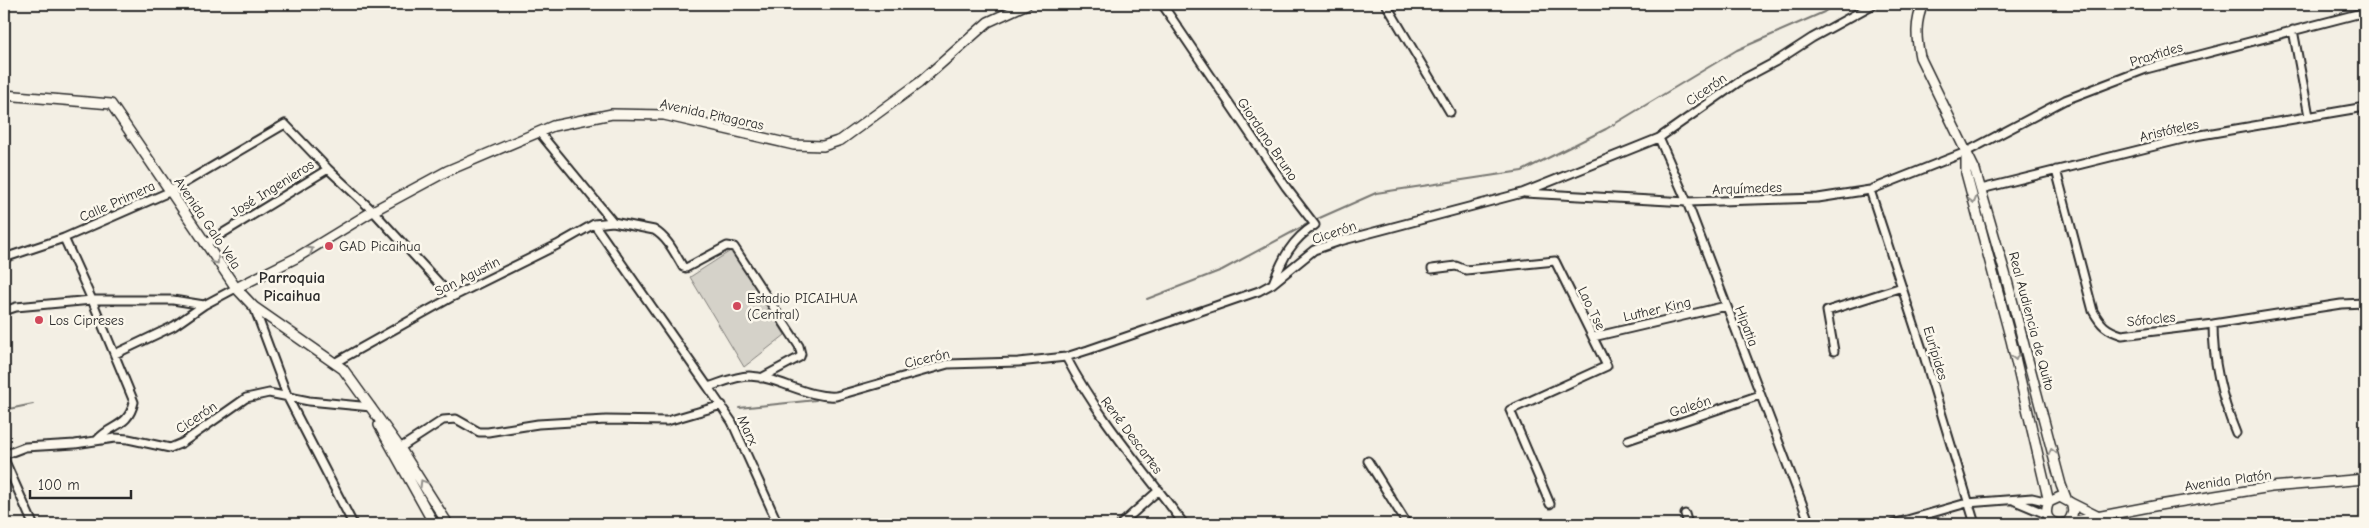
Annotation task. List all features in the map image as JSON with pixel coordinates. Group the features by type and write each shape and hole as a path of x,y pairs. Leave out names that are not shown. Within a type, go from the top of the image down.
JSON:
{"main road":[{"name":"Avenida Pitagoras","path":"236,288 296,258 373,211 447,171 553,126 612,114 664,115 794,145 823,146 841,140 919,83 988,22 1026,4"},
{"name":"Real Audiencia de Quito","path":"1923,4 1918,19 1916,37 1920,57 1966,152 1981,189 2061,485 2069,501"},
{"name":"Avenida Galo Vela","path":"4,95 111,104 236,288 254,308 336,362 400,448 448,524"},
{"name":"Real Audiencia de Quito","path":"1966,152 1966,173 2011,340 2049,502"},
{"name":"Avenida Galo Vela","path":"377,415 379,426 434,524"},
{"name":"Avenida Platón","path":"2064,524 2097,516 2271,487 2365,479"},
{"path":"2069,501 2073,510 2072,516 2064,524 2055,524 2046,514 2049,502 2060,497 2069,501 2097,516"}],"street":[{"name":"Giordano Bruno","path":"1162,4 1286,187 1314,224 1289,248 1272,284"},
{"path":"1386,4 1450,112"},
{"name":"Cicerón","path":"708,387 748,376 820,395 836,396 948,364 1018,362 1066,357 1243,298 1272,284 1314,250 1340,241 1522,193 1659,138 1742,79 1775,62 1812,38 1874,4"},
{"name":"Praxtides","path":"1966,152 2065,100 2146,69 2365,12"},
{"path":"2293,30 2309,116"},
{"name":"Aristóteles","path":"1981,189 2195,136 2365,107"},
{"name":"Calle Primera","path":"4,258 64,238 169,192 285,124 328,169"},
{"path":"539,132 614,222 654,230 660,233 683,267 689,269 728,246 734,247 799,346 801,354 800,357 761,378"},
{"name":"Hipatia","path":"1659,138 1687,202 1810,524"},
{"name":"Arquímedes","path":"1522,193 1687,202 1818,198 1870,190 1966,152"},
{"name":"José Ingenieros","path":"205,244 328,169 373,211 452,297"},
{"name":"Sófocles","path":"2056,170 2093,311 2108,331 2122,335 2213,324 2341,304 2365,303"},
{"name":"Eurípides","path":"1870,190 1975,524"},
{"name":"San Agustin","path":"336,362 452,297 558,245 594,224 614,222"},
{"name":"Marx","path":"594,224 722,405 732,422 778,524"},
{"path":"64,238 134,402 132,414 122,424 102,434 97,440"},
{"name":"Lao Tse","path":"1432,269 1456,266 1466,270 1555,261 1607,366 1510,410 1550,504"},
{"path":"1834,351 1827,311 1902,287"},
{"path":"115,354 174,326 204,305 236,288"},
{"path":"4,311 16,307 92,300 173,300 204,305"},
{"name":"Luther King","path":"1592,337 1726,306"},
{"path":"254,308 288,398 353,524"},
{"path":"2213,324 2213,350 2217,379 2225,407 2236,433"},
{"name":"René Descartes","path":"1066,357 1083,390 1184,524"},
{"name":"Cicerón","path":"4,455 24,447 128,438 154,446 170,448 182,443 246,398 269,393 288,398 371,407"},
{"name":"Galeón","path":"1628,440 1760,395"},
{"path":"400,448 443,420 456,419 479,432 488,432 547,423 606,420 667,421 722,405"},
{"path":"4,459 33,524"},
{"path":"1368,460 1407,524"},
{"path":"1121,524 1159,490"},
{"path":"1893,524 1967,503 2032,498 2049,502"},
{"path":"2012,500 2046,514"},
{"path":"1685,514 1688,524"}],"shaded area":[{"name":"Estadio PICAIHUA (Central)","path":"732,250 785,335 744,367 690,277"}],"waterway":[{"path":"1315,220 1376,193 1522,171 1606,129 1737,50 1824,12 1835,4"},
{"path":"1147,299 1222,270 1311,222"},
{"path":"739,408 816,400"},
{"path":"4,410 33,404"}],"place":[{"name":"GAD Picaihua","path":"329,246"},
{"name":"Estadio PICAIHUA (Central)","path":"737,306"},
{"name":"Los Cipreses","path":"39,320"}],"district":[{"name":"Parroquia Picaihua","path":"292,286"}]}
